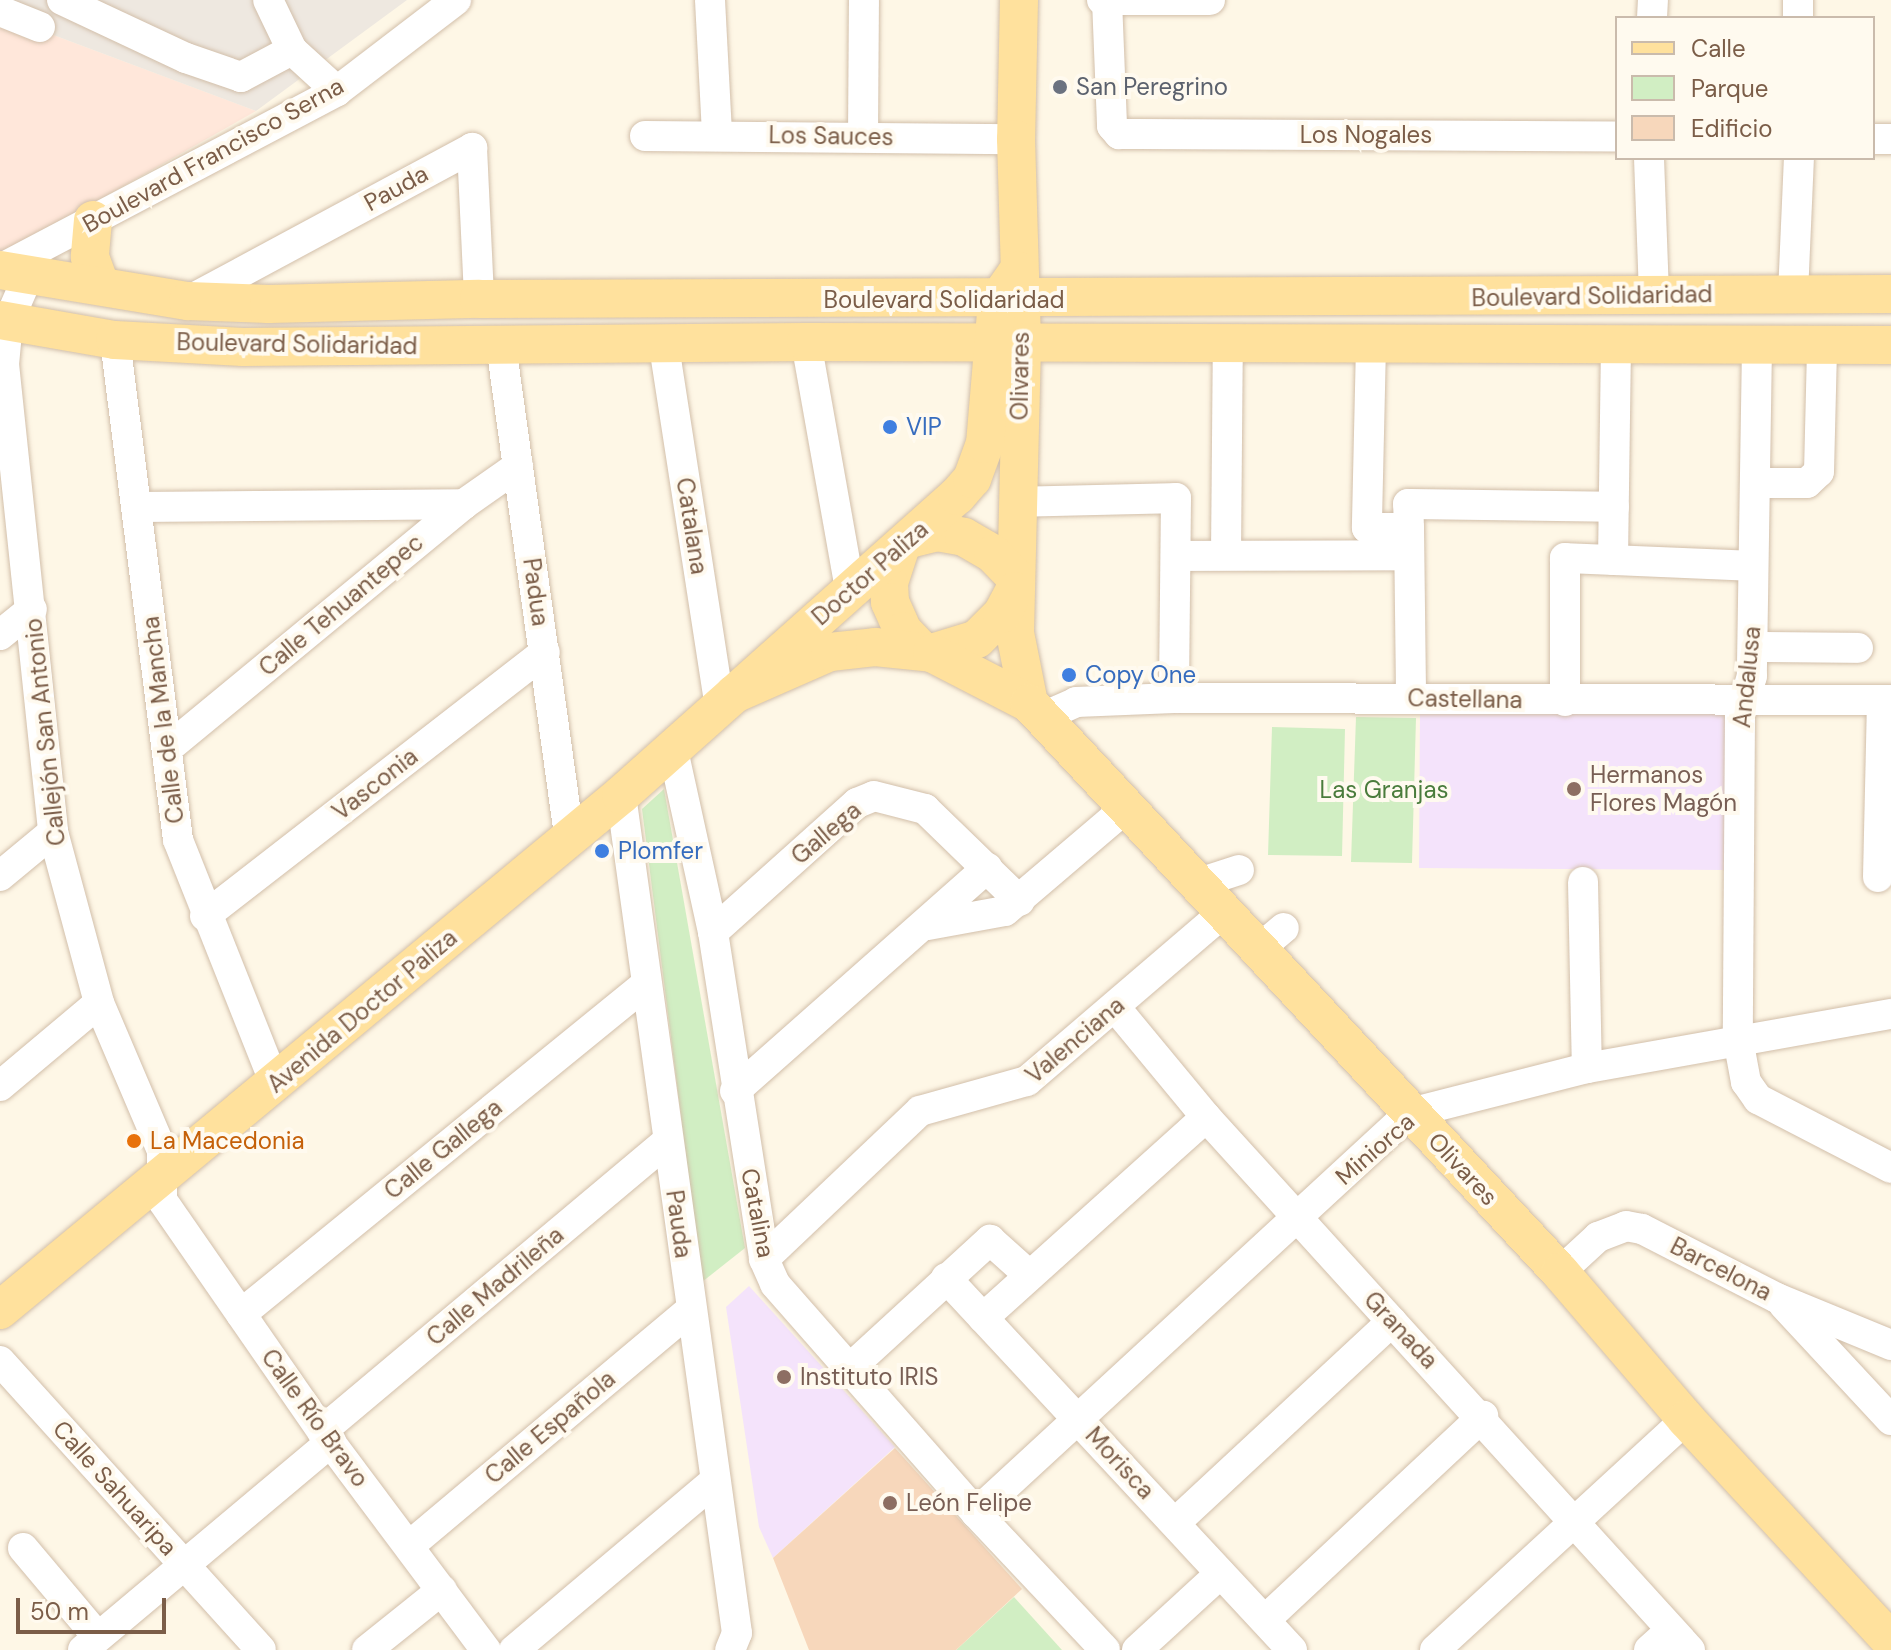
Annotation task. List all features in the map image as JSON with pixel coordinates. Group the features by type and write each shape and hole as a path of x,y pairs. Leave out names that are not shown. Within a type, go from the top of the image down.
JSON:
{"main road":[{"name":"Olivares","path":"1019,0 1012,291 1007,345 1016,502 1016,655 1036,710"},
{"path":"93,220 90,257 100,284"},
{"name":"Boulevard Solidaridad","path":"10,271 188,301 1012,291 1654,296 1891,294"},
{"name":"Boulevard Solidaridad","path":"4,321 115,340 243,347 664,346 806,342 1228,346 1370,362 1616,346 1891,345"},
{"path":"915,345 966,378 986,419"},
{"name":"Doctor Paliza","path":"727,700 907,543 972,479 985,444 986,419 1007,345"},
{"path":"937,532 964,537 993,554 1015,584 1002,614 977,639 927,652 903,631 890,602 889,583 907,543 937,532"},
{"name":"Olivares","path":"727,700 830,652 875,647 927,652 1036,710 1225,911 1272,938 1410,1113 1560,1272 1686,1419 1891,1641"},
{"name":"Avenida Doctor Paliza","path":"0,1310 621,795 727,700"}],"street":[{"path":"62,0 186,58 241,77 292,50"},
{"path":"268,0 292,50 337,91"},
{"name":"Boulevard Francisco Serna","path":"10,271 93,220 337,91 456,0"},
{"path":"710,0 717,133"},
{"path":"863,137 864,0"},
{"path":"1105,0 1210,0"},
{"name":"Los Nogales","path":"1105,0 1115,131 1615,137"},
{"path":"0,11 40,27"},
{"name":"Los Sauces","path":"645,136 717,133 1016,139"},
{"name":"Pauda","path":"188,301 472,148 479,299"},
{"path":"1649,160 1654,296"},
{"path":"1793,294 1799,160"},
{"name":"Callejón San Antonio","path":"10,271 2,365 10,529 32,609 53,832 99,1003 162,1151 162,1177"},
{"name":"Calle de la Mancha","path":"115,340 178,840 205,916 275,1084"},
{"path":"806,342 850,590"},
{"name":"Padua","path":"501,345 569,838"},
{"name":"Catalana","path":"664,346 727,700"},
{"path":"1226,555 1228,346"},
{"path":"1613,560 1616,346"},
{"name":"Andalusa","path":"1757,346 1752,676 1743,700 1738,1039 1746,1082 1758,1099 1891,1168"},
{"path":"1755,483 1807,483 1819,472 1822,346"},
{"path":"1370,362 1367,528 1409,541"},
{"name":"Calle Tehuantepec","path":"167,749 464,504 518,466"},
{"path":"1016,502 1176,498 1178,556 1174,698"},
{"path":"138,507 464,504"},
{"path":"1411,698 1408,504 1614,507"},
{"path":"1178,556 1409,541"},
{"path":"1565,701 1565,558 1752,566"},
{"path":"0,635 32,609"},
{"path":"1753,647 1858,648"},
{"name":"Vasconia","path":"205,916 545,652"},
{"name":"Castellana","path":"1036,710 1076,702 1174,698 1887,700"},
{"path":"1878,877 1887,700"},
{"name":"Catalina","path":"673,750 713,932 735,1091 764,1259 775,1284 976,1513 1105,1650"},
{"name":"Pauda","path":"621,795 737,1633 730,1650"},
{"name":"Gallega","path":"713,932 857,803 874,796 917,804 1020,901"},
{"path":"924,926 997,914 1020,901 1126,808"},
{"path":"0,876 53,832"},
{"path":"735,1091 987,868"},
{"path":"1199,883 1239,870"},
{"path":"1583,882 1587,1068"},
{"name":"Valenciana","path":"764,1259 920,1111 1027,1081 1225,911"},
{"name":"Calle Gallega","path":"241,1314 646,984"},
{"path":"0,1086 99,1003"},
{"name":"Granada","path":"1115,1007 1206,1117 1483,1416 1680,1640"},
{"name":"Miniorca","path":"976,1513 1410,1113 1587,1068 1891,1014"},
{"path":"983,1318 1206,1117"},
{"name":"Calle Madrileña","path":"90,1643 184,1565 326,1436 667,1142"},
{"name":"Calle Río Bravo","path":"162,1177 162,1200 326,1436 486,1650"},
{"name":"Barcelona","path":"1560,1272 1598,1237 1626,1226 1777,1298 1891,1345"},
{"path":"848,1370 990,1240 1029,1275"},
{"name":"Morisca","path":"946,1278 1292,1650"},
{"path":"1777,1298 1891,1420"},
{"name":"Calle Española","path":"409,1546 691,1309"},
{"path":"1175,1523 1392,1321"},
{"name":"Calle Sahuaripa","path":"0,1361 261,1650"},
{"path":"1265,1620 1483,1416"},
{"path":"1435,1650 1686,1419"},
{"path":"514,1650 715,1481"},
{"path":"23,1548 90,1643"},
{"path":"1137,1650 1220,1574"},
{"path":"367,1650 442,1590"},
{"path":"1649,1650 1680,1640"}],"shaded area":[{"path":"0,0 407,0 256,111 0,15"},
{"path":"0,15 235,103 256,111 0,256"},
{"name":"Hermanos Flores Magón","path":"1420,709 1730,710 1728,870 1419,868"},
{"name":"Instituto IRIS","path":"749,1286 895,1447 773,1558 759,1527 726,1307"}],"green space":[{"name":"Las Granjas","path":"1356,717 1416,718 1412,863 1351,862"},
{"path":"1272,727 1345,729 1342,856 1268,855"},
{"path":"664,789 745,1248 702,1282 642,809"},
{"path":"1014,1597 1062,1650 956,1650"}],"building":[{"name":"León Felipe","path":"895,1448 1022,1589 956,1650 809,1650 773,1558"}],"place":[{"name":"San Peregrino","path":"1060,87"},
{"name":"VIP","path":"890,427"},
{"name":"Copy One","path":"1069,675"},
{"name":"Hermanos Flores Magón","path":"1574,789"},
{"name":"Plomfer","path":"602,851"},
{"name":"La Macedonia","path":"134,1141"},
{"name":"Instituto IRIS","path":"784,1377"},
{"name":"León Felipe","path":"890,1503"}]}
